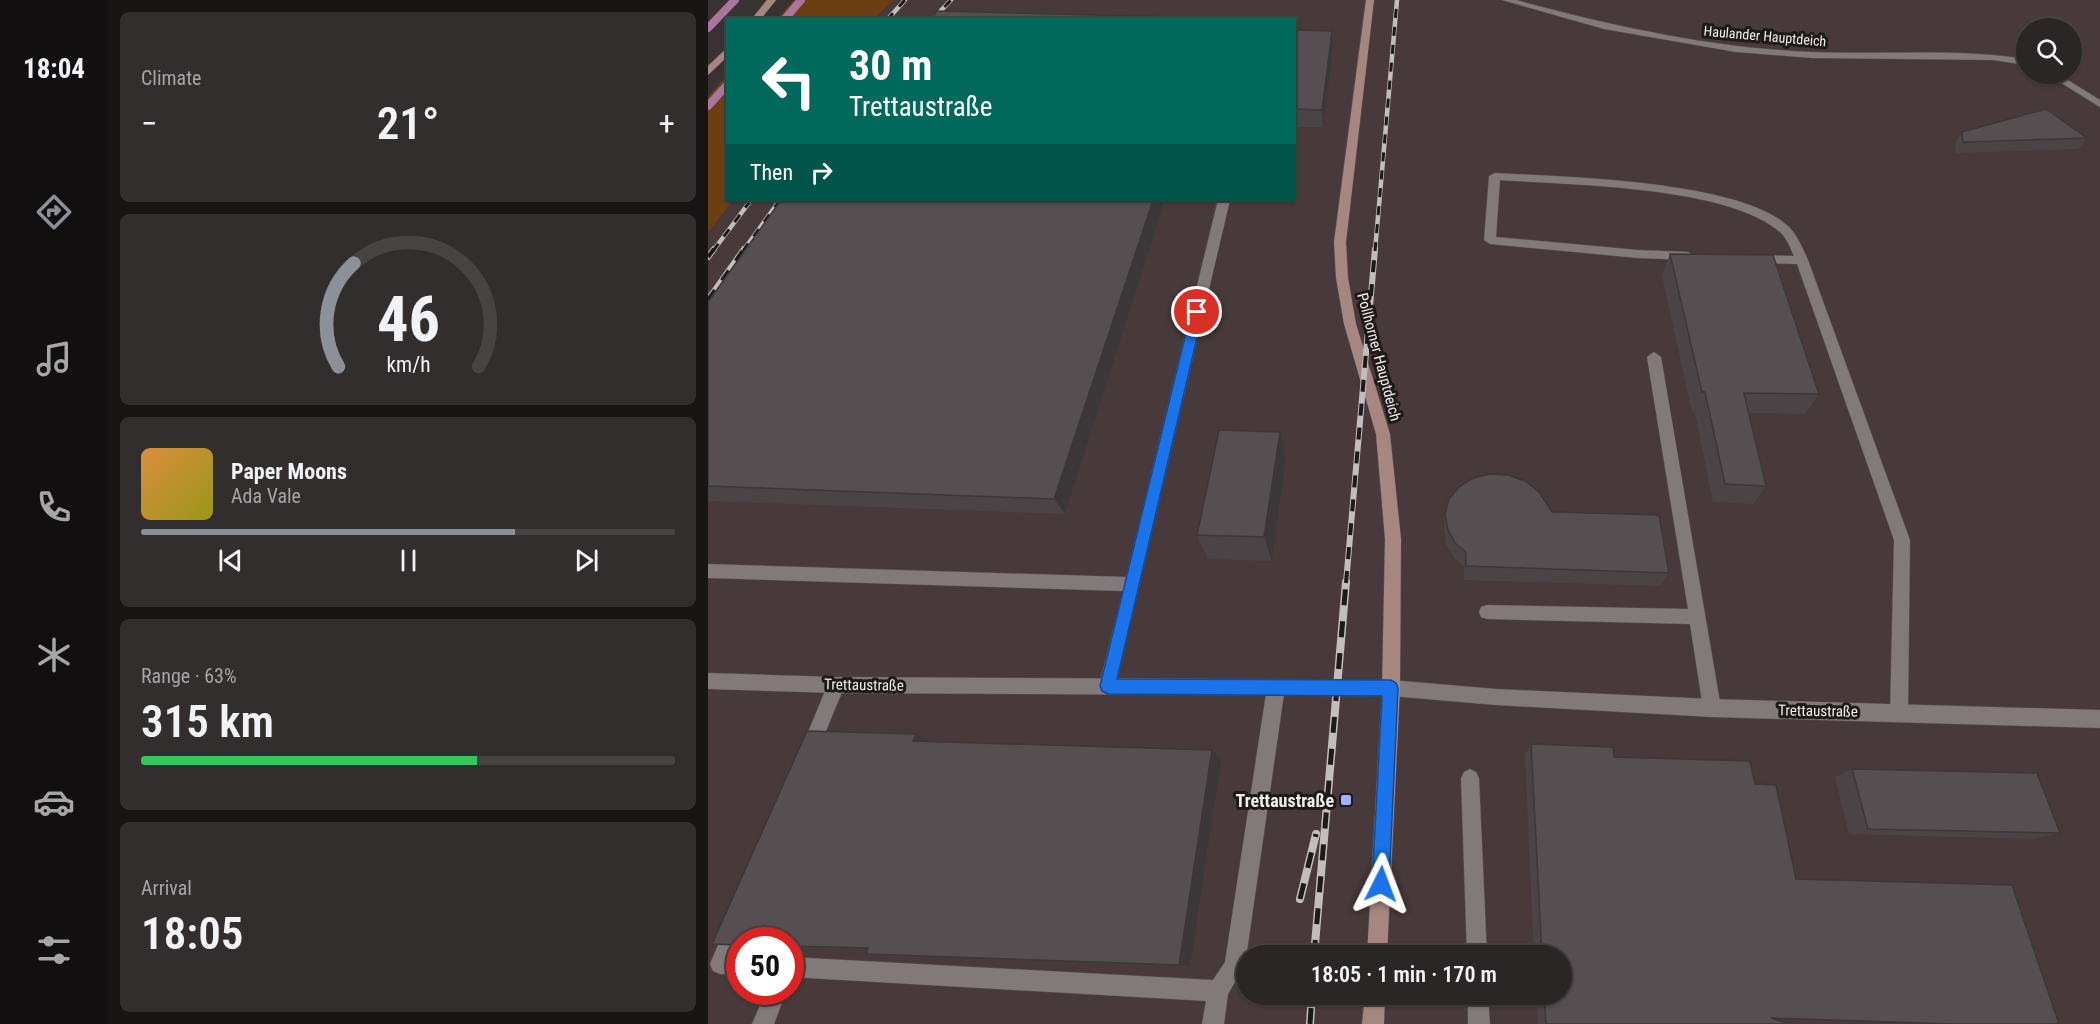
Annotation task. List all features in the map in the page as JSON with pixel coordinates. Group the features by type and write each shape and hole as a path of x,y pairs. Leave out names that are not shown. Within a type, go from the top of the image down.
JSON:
{"main road":[{"path":"757,18 772,0"},
{"name":"Pollhorner Hauptdeich","path":"1370,0 1340,242 1342,278 1350,324 1383,434 1393,538 1391,688 1378,945"},
{"path":"708,72 726,52"},
{"path":"1374,1024 1375,1005"}],"street":[{"name":"Haulander Hauptdeich","path":"1506,0 1604,26 1736,49 1812,55 1994,57 2016,60"},
{"path":"2068,84 2100,104"},
{"path":"1708,257 1638,254 1490,240 1495,176 1702,194 1756,212 1784,229 1803,260 1902,540 1899,712"},
{"path":"1108,686 1224,201"},
{"path":"1744,258 1803,260"},
{"path":"1654,357 1712,708"},
{"path":"708,571 1132,584"},
{"path":"1486,612 1696,616"},
{"name":"Trettaustraße","path":"708,681 836,685 1391,688 1497,698 1712,708 2100,719"},
{"path":"803,765 836,685"},
{"path":"1213,1024 1218,991 1235,965 1276,687"},
{"path":"1470,778 1477,945"},
{"path":"722,967 743,909"},
{"path":"804,968 1218,991"},
{"path":"763,1024 771,1005"},
{"path":"1478,1005 1479,1024"}],"shaded area":[{"path":"794,0 893,0 875,18 778,18"},
{"path":"893,0 2100,0 2100,1024 708,1024 708,233 732,201 1296,201 1296,18 875,18"},
{"path":"726,76 726,201 732,201 708,233 708,97"}],"building":[{"path":"937,11 1211,18 932,18"},
{"path":"1296,30 1332,31 1322,110 1296,109"},
{"path":"2046,109 2087,138 1963,142 1962,132"},
{"path":"780,201 1153,201 1054,499 708,486 708,302"},
{"path":"1670,254 1773,255 1819,394 1744,393 1766,486 1725,484 1705,392 1702,392"},
{"path":"1219,430 1280,432 1264,537 1197,535"},
{"path":"1490,474 1508,475 1525,481 1539,492 1552,512 1659,515 1669,573 1466,566 1466,552 1456,544 1448,530 1445,514 1449,499 1459,487 1473,478"},
{"path":"807,731 916,734 913,741 1212,750 1179,965 866,954 868,948 804,946 804,927 726,927 726,944 712,944"},
{"path":"1531,744 1613,747 1614,757 1750,761 1755,784 1776,785 1796,879 2012,885 2059,1024 1955,1024 1771,1018 1790,1024 1546,1024 1545,1005 1572,1005 1572,945 1541,945"},
{"path":"1852,769 2037,773 2060,833 1868,829"}],"waterway":[{"path":"708,28 735,0"},
{"path":"786,18 801,0"},
{"path":"708,106 726,86"}],"railway":[{"path":"889,18 905,0"},
{"path":"934,18 951,0"},
{"path":"1375,251 1397,0"},
{"path":"713,251 750,201"},
{"path":"743,251 779,201"},
{"path":"708,257 714,249"},
{"path":"708,300 744,249"},
{"path":"1346,583 1375,249"},
{"path":"1315,945 1346,582"},
{"path":"1300,899 1316,834"},
{"path":"1310,1024 1311,1005"}],"place":[{"name":"Trettaustraße","path":"1346,800"}],"route":[{"path":"1197,312 1108,686 1391,688 1381,884"}]}
